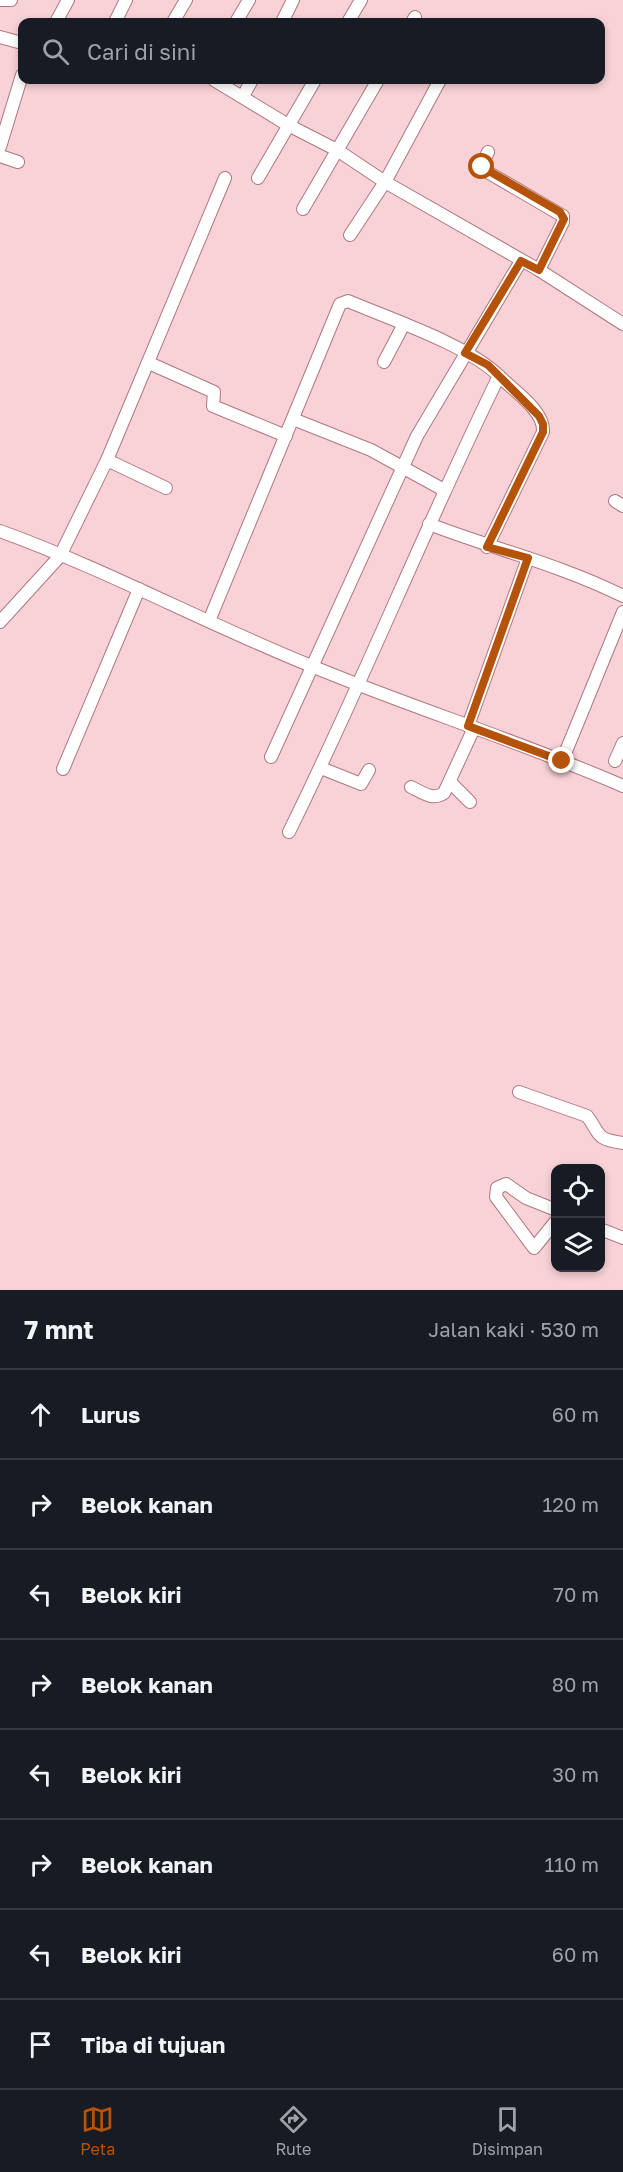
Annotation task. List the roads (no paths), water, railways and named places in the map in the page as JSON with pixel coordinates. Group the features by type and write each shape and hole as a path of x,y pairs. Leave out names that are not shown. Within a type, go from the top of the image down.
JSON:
{"street":[{"path":"2,0 12,0"},
{"path":"58,18 68,0"},
{"path":"117,18 126,0"},
{"path":"175,18 186,0"},
{"path":"238,18 249,0"},
{"path":"284,18 293,0"},
{"path":"350,18 361,0"},
{"path":"0,38 18,43"},
{"path":"0,147 19,84"},
{"path":"221,84 288,125 336,150 385,182 539,270 623,324"},
{"path":"243,96 250,84"},
{"path":"258,178 313,84"},
{"path":"303,209 374,84"},
{"path":"350,235 385,182 438,84"},
{"path":"488,152 482,165 484,170 563,216 563,222 539,270"},
{"path":"0,156 18,162"},
{"path":"0,622 60,556 107,460 225,178"},
{"path":"271,757 310,666 403,466 465,353 521,261"},
{"path":"209,621 340,304 348,302 404,324 488,365 539,416 543,424 543,432 487,547"},
{"path":"384,362 404,324"},
{"path":"149,363 214,392 213,406 286,436"},
{"path":"289,832 321,768 356,685 395,607 444,490 499,376"},
{"path":"293,419 371,450 444,490"},
{"path":"107,460 166,488"},
{"path":"429,524 487,547 570,571 623,596"},
{"path":"0,531 139,589 356,685 562,761 623,786"},
{"path":"411,787 430,797 438,797 450,782 528,558"},
{"path":"63,769 139,589"},
{"path":"562,761 623,612"},
{"path":"615,761 623,743"},
{"path":"321,768 361,784 369,770"},
{"path":"450,782 462,797 470,801"},
{"path":"519,1092 586,1116 596,1132 606,1139 623,1143"},
{"path":"551,1208 526,1198 506,1184 497,1188 496,1197 534,1248 551,1226"},
{"path":"605,1231 623,1238"}]}
